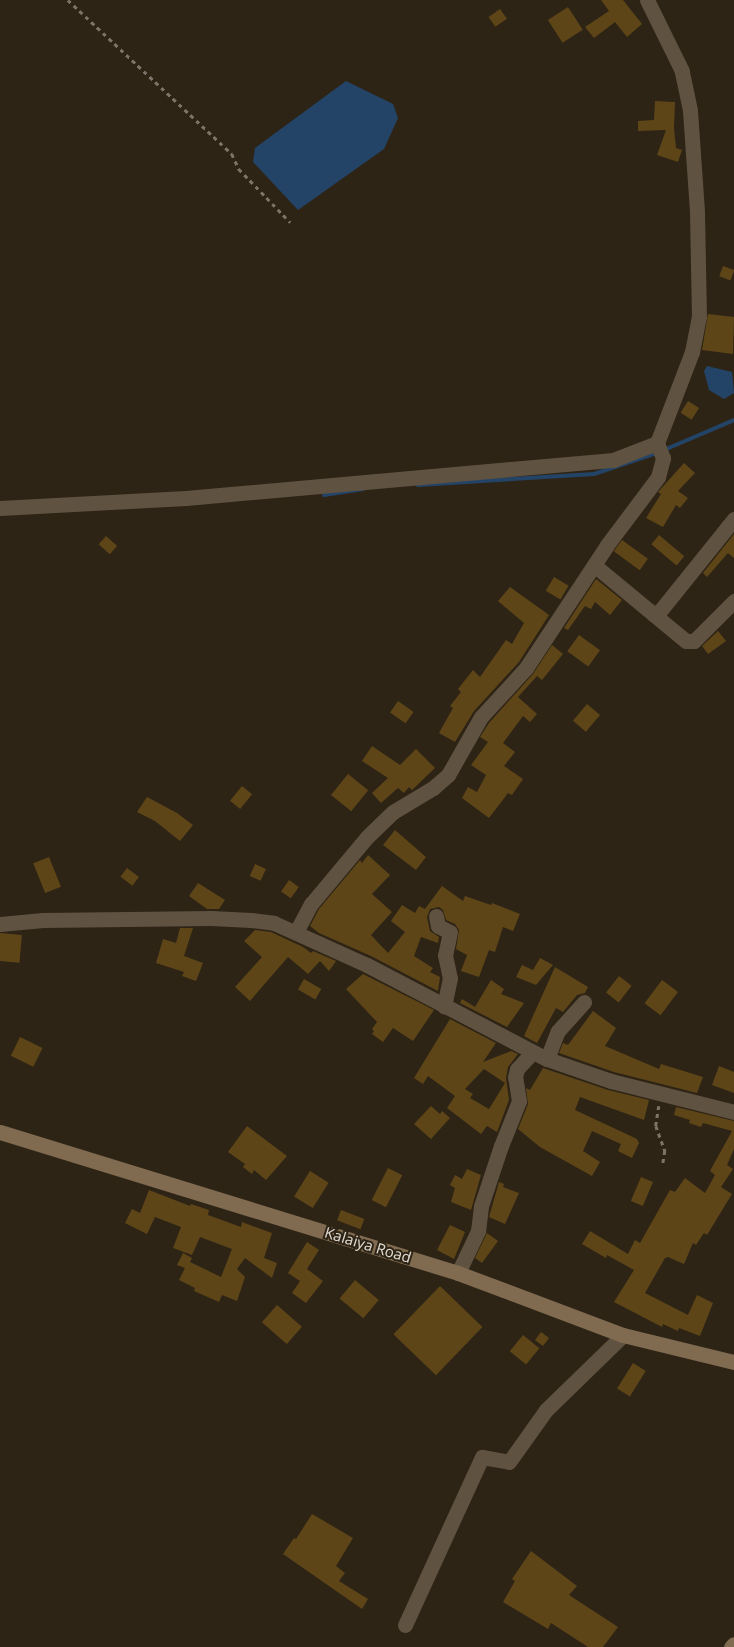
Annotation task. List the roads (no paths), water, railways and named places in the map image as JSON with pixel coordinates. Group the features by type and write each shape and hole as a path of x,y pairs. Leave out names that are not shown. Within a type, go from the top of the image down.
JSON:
{"main road":[{"name":"Kalaiya Road","path":"0,1132 458,1273 623,1335 734,1362"},
{"path":"731,1647 734,1644"}],"street":[{"path":"296,932 311,904 367,837 393,812 433,788 448,774 481,717 526,668 594,565 658,476 660,449 692,352 699,317 697,211 690,110 682,71 647,0"},
{"path":"0,508 186,498 613,460 660,449"},
{"path":"653,614 660,611 734,519"},
{"path":"594,565 686,641 694,641 734,601"},
{"path":"436,916 438,926 450,932 445,955 450,978 444,1006"},
{"path":"0,924 43,920 219,918 274,923 367,965 540,1055 611,1081 734,1112"},
{"path":"458,1273 478,1231 481,1206 501,1146 519,1101 515,1077 517,1069 540,1055 584,1002"},
{"path":"405,1625 482,1458 509,1462 546,1410 623,1335"}],"water":[{"path":"346,81 393,104 398,118 384,149 298,210 253,162 255,148"},
{"path":"707,366 732,372 734,393 724,399 709,390 704,371"}],"waterway":[{"path":"664,450 734,420"},
{"path":"418,485 594,474 657,453"},
{"path":"324,495 364,489"}]}
